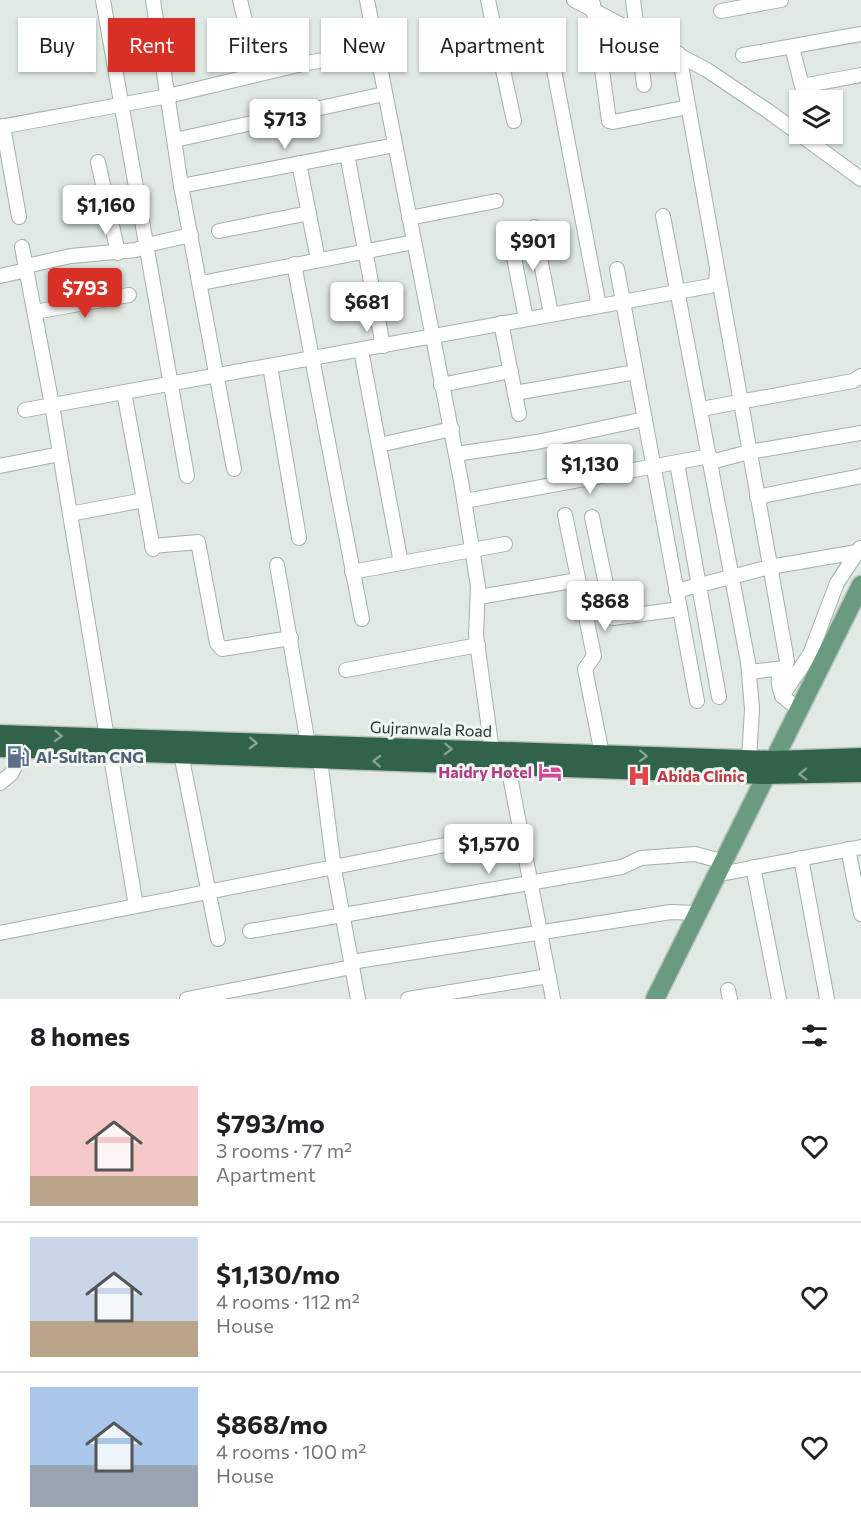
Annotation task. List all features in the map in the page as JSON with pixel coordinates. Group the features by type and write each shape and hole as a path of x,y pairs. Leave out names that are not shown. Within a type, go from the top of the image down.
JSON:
{"highway":[{"name":"Gujranwala Road","path":"0,734 181,754 508,766 769,768 861,773"},
{"name":"Gujranwala Road","path":"0,748 308,744 749,759 769,768 861,757"}],"main road":[{"path":"655,999 696,912 861,585"}],"street":[{"path":"103,0 108,28"},
{"path":"153,0 156,18"},
{"path":"240,0 258,74"},
{"path":"367,0 371,18"},
{"path":"488,0 514,120"},
{"path":"574,0 593,6 614,18"},
{"path":"633,0 635,18"},
{"path":"721,11 781,0"},
{"path":"593,6 609,121 688,107"},
{"path":"743,55 861,34"},
{"path":"792,46 802,86 861,75"},
{"path":"680,55 768,111 861,179"},
{"path":"19,217 1,126 168,96 321,61"},
{"path":"680,65 787,661 778,678 782,696 800,709"},
{"path":"115,72 187,476"},
{"path":"164,72 182,186 219,375 234,469"},
{"path":"380,72 465,501 479,597 476,634 492,751"},
{"path":"554,72 599,306"},
{"path":"642,72 644,86"},
{"path":"175,140 384,94"},
{"path":"182,186 395,145"},
{"path":"347,154 383,346"},
{"path":"99,162 118,253"},
{"path":"299,163 318,260"},
{"path":"409,218 496,201"},
{"path":"219,231 309,213"},
{"path":"663,216 711,459 749,672 752,709 749,759"},
{"path":"534,227 551,314"},
{"path":"509,232 526,318"},
{"path":"0,276 71,256 112,251 118,253 191,235"},
{"path":"201,283 414,242"},
{"path":"22,247 52,405 136,906"},
{"path":"294,264 362,619"},
{"path":"617,269 697,701"},
{"path":"25,410 713,285 716,282 717,269"},
{"path":"35,312 129,295"},
{"path":"501,323 519,414"},
{"path":"361,350 401,563"},
{"path":"270,366 299,538"},
{"path":"441,385 511,371"},
{"path":"515,393 636,372"},
{"path":"701,409 853,381 861,376"},
{"path":"124,392 152,548 198,542 217,643 222,649 291,638"},
{"path":"456,454 537,442 645,419"},
{"path":"379,445 452,429"},
{"path":"465,501 861,433"},
{"path":"0,466 60,454"},
{"path":"677,463 719,697"},
{"path":"757,497 861,476"},
{"path":"70,514 144,500"},
{"path":"565,515 594,656 585,669 602,754"},
{"path":"592,517 613,618 680,609"},
{"path":"352,572 505,544"},
{"path":"676,591 770,567 860,549"},
{"path":"782,696 810,654 837,583 860,549"},
{"path":"277,565 308,744"},
{"path":"479,597 578,580"},
{"path":"346,670 478,645"},
{"path":"749,672 785,668"},
{"path":"0,783 11,774 24,749"},
{"path":"181,754 218,939"},
{"path":"320,759 334,869 358,999"},
{"path":"508,766 553,999"},
{"path":"0,933 334,869 521,830"},
{"path":"250,931 622,867 641,858 695,854 718,868 753,867 855,848 861,914"},
{"path":"801,858 827,999"},
{"path":"753,867 779,999"},
{"path":"187,999 352,965 540,932 671,912 696,912"},
{"path":"408,999 549,976"}],"place":[{"name":"Al-Sultan CNG","path":"18,757"},
{"name":"Haidry Hotel","path":"550,772"},
{"name":"Abida Clinic","path":"639,776"}]}
